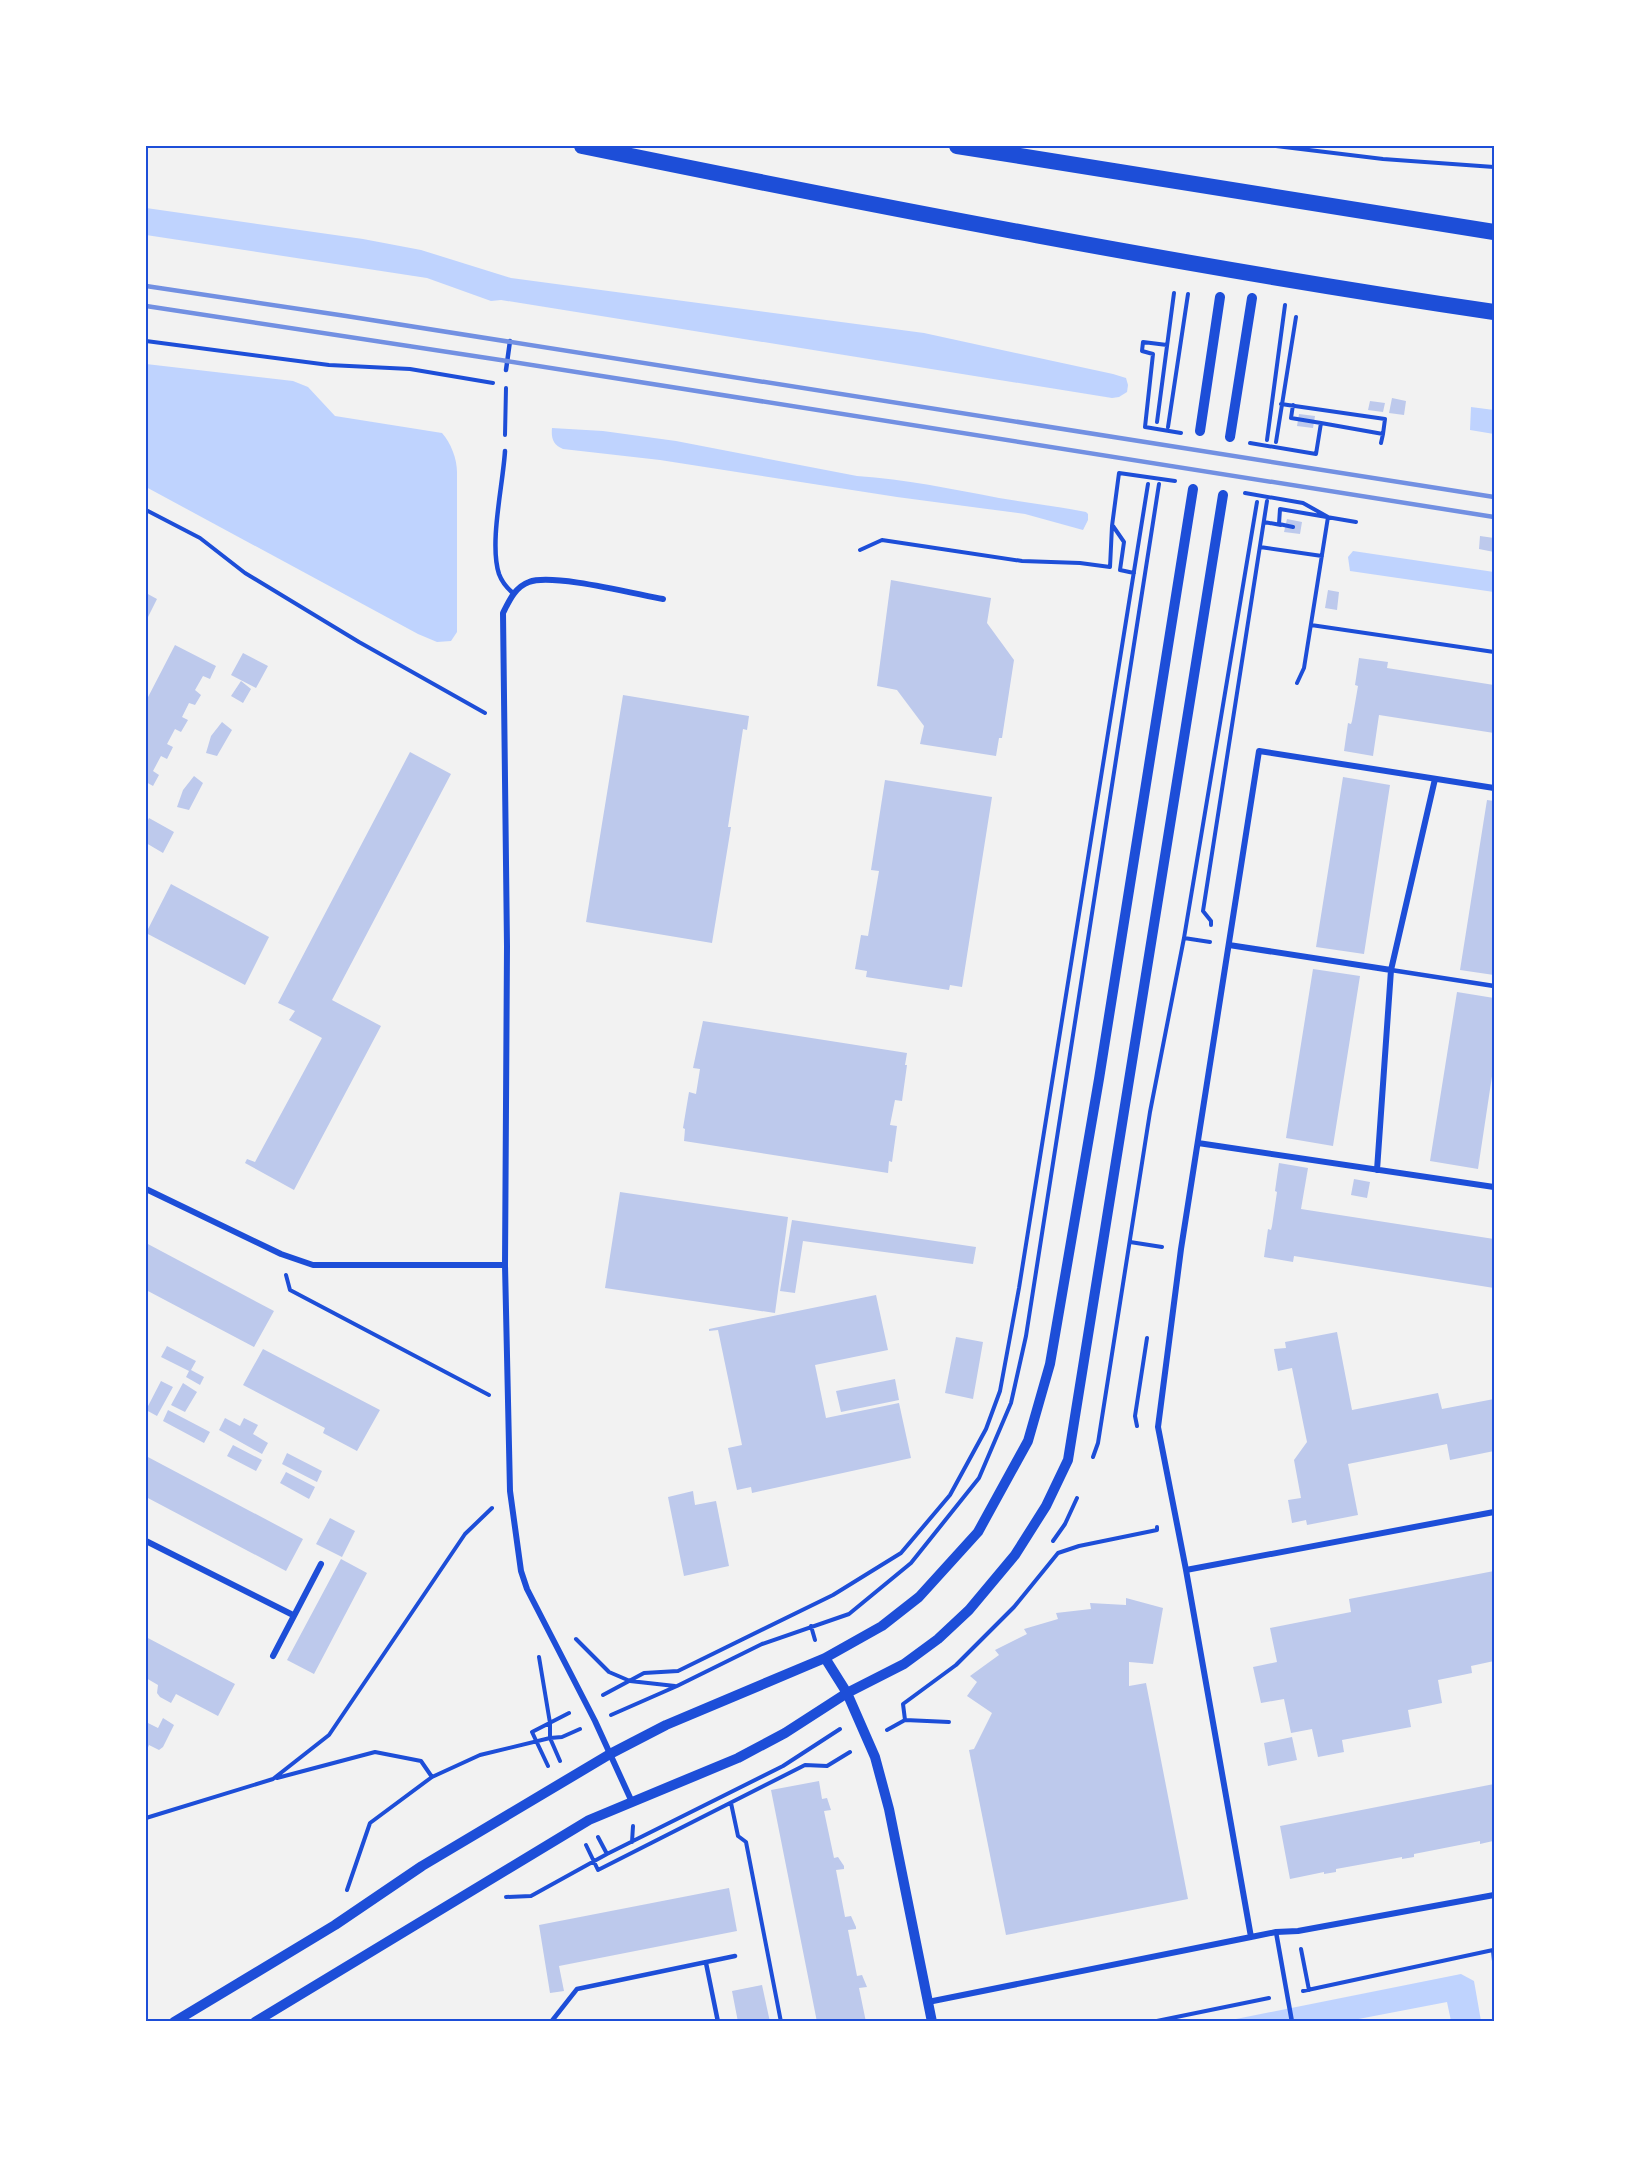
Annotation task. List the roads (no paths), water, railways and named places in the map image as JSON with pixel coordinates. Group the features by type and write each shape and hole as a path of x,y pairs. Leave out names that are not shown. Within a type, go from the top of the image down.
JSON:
{"highway":[{"path":"582,146 777,186 1145,254 1494,312"},
{"path":"957,146 1494,232"}],"street":[{"path":"1200,431 1220,297"},
{"path":"1230,437 1252,298"},
{"path":"174,2022 335,1925 422,1866 610,1754 666,1725 825,1658 882,1626 919,1597 978,1532 1028,1441 1050,1364 1099,1079 1193,489"},
{"path":"255,2022 589,1820 738,1758 785,1733 848,1693 904,1664 969,1610 1015,1555 1046,1506 1068,1460 1223,495"},
{"path":"632,1802 595,1722 527,1589 510,1491 505,1265 507,946 504,613 513,593 529,582 550,579 663,599"},
{"path":"1251,1936 1158,1427 1171,1315 1259,751 1494,788"},
{"path":"1377,1170 1391,970 1435,779"},
{"path":"1229,945 1391,970"},
{"path":"1198,1143 1494,1187"},
{"path":"146,1190 281,1254 313,1265 505,1265"},
{"path":"1185,1570 1494,1512"},
{"path":"146,1541 293,1615"},
{"path":"273,1656 321,1564"},
{"path":"825,1658 848,1693 875,1757 889,1809 932,2022"},
{"path":"928,2002 1251,1936 1298,1931 1494,1895"}],"lane":[{"path":"506,370 510,341"},
{"path":"505,451 498,518 497,567 500,577 513,593"},
{"path":"1391,970 1494,986"},
{"path":"1276,1932 1292,2022"},
{"path":"551,2022 577,1989 735,1956"},
{"path":"706,1962 718,2022"}],"water":[{"path":"146,208 363,239 421,250 511,278 924,333 1113,374 1126,378 1127,392 1112,398 501,300 491,301 427,278 146,235"},
{"path":"146,364 293,381 308,387 335,416 442,433 453,451 457,472 457,632 451,641 437,642 418,634 146,487"},
{"path":"1471,407 1494,410 1494,434 1470,430"},
{"path":"552,428 603,431 676,441 857,476 911,482 1086,512 1088,520 1083,530 1025,514 897,497 660,460 563,449 553,441"},
{"path":"1353,551 1494,572 1494,592 1350,571 1348,557"},
{"path":"1461,1974 1474,1981 1481,2021 1451,2021 1447,2002 1348,2021 1221,2022"}],"railway":[{"path":"146,286 1494,497"},
{"path":"146,306 1494,517"}]}
